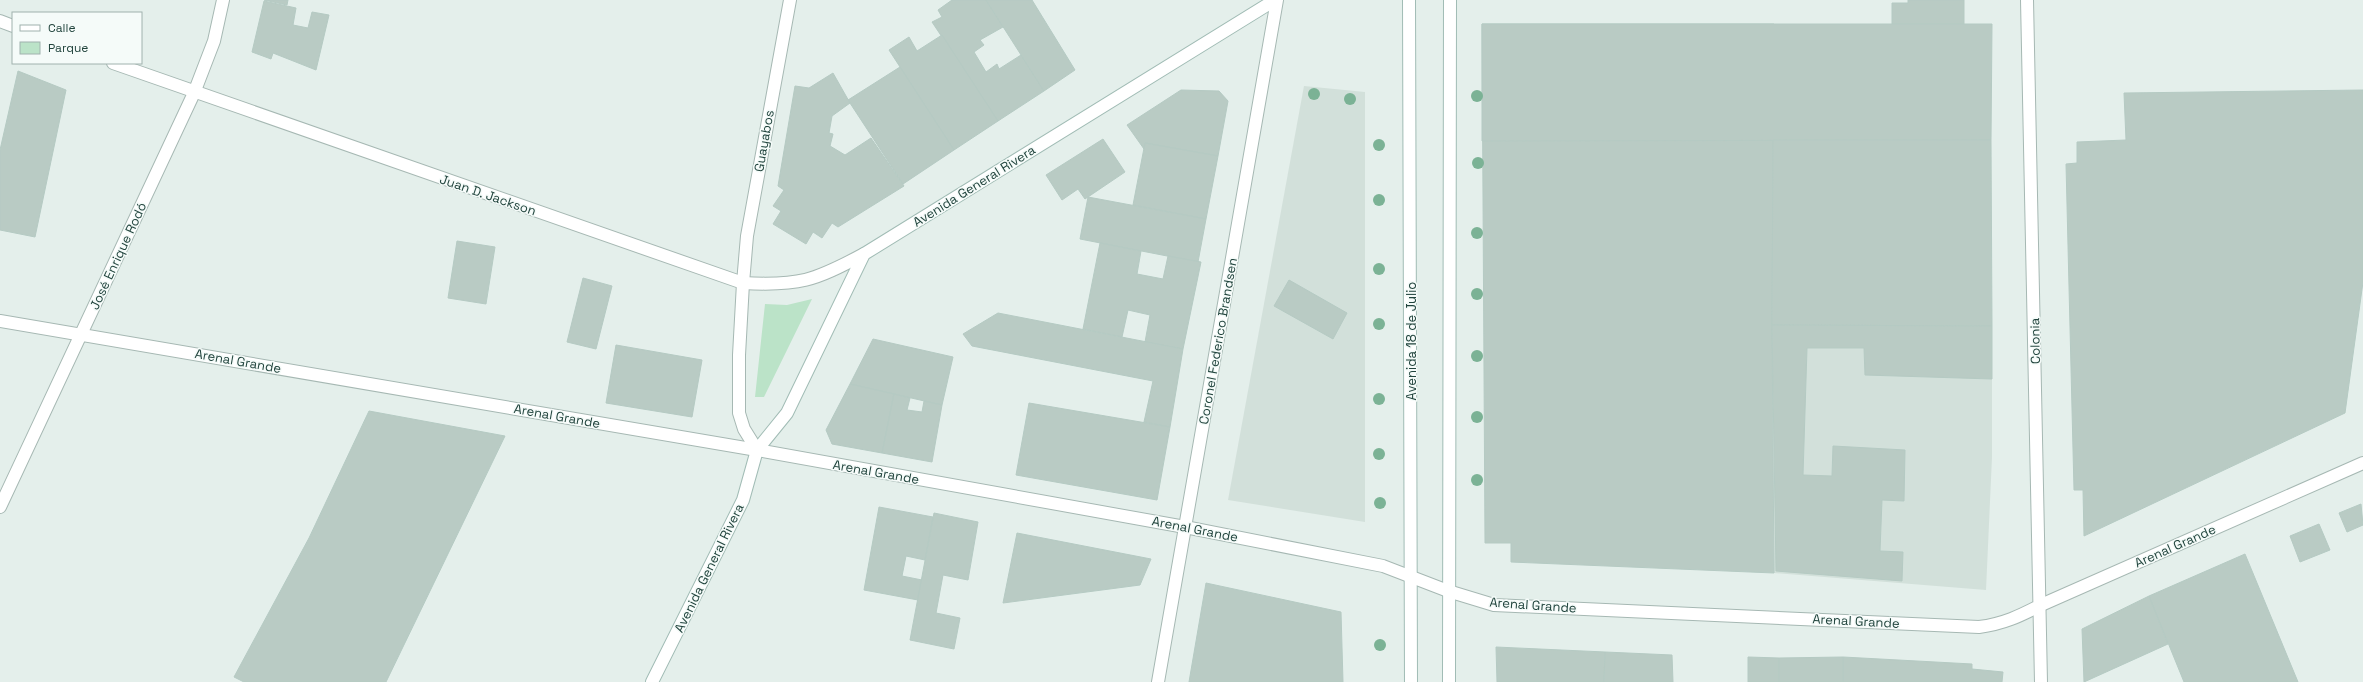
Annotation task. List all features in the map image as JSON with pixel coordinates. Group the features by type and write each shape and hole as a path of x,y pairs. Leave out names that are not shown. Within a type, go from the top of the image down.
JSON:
{"street":[{"name":"José Enrique Rodó","path":"0,507 194,93 214,41 223,0"},
{"name":"Guayabos","path":"743,283 747,236 790,0"},
{"name":"Avenida General Rivera","path":"652,682 742,500 757,450 787,413 864,254 1276,0"},
{"name":"Coronel Federico Brandsen","path":"1158,682 1276,0"},
{"name":"Avenida 18 de Julio","path":"1409,0 1412,578 1411,682"},
{"path":"1449,682 1450,0"},
{"name":"Colonia","path":"2027,0 2041,605 2041,682"},
{"path":"0,21 12,26"},
{"name":"Juan D. Jackson","path":"116,64 194,93 743,283 777,285 800,282 824,275 864,254"},
{"path":"743,283 739,355 739,414 744,429 757,450"},
{"name":"Arenal Grande","path":"0,321 81,336 125,341 757,450 1185,527 1383,566 1448,591 1494,605 1979,627 1995,625 2014,619 2041,605 2363,462"}],"shaded area":[{"path":"1304,86 1365,92 1365,522 1228,500"},
{"path":"1772,325 1992,326 1992,457 1986,590 1774,573"}],"green space":[{"path":"812,299 764,397 755,397 765,304 787,305"}],"building":[{"path":"264,0 288,0 287,5"},
{"path":"952,0 986,0 1003,27 980,40 984,45 974,52 986,72 997,64 999,69 1021,55 1044,91 998,121 932,22 942,17 938,10"},
{"path":"986,0 1032,0 1075,70 1044,91"},
{"path":"1908,0 1964,0 1964,24 1892,24 1892,3 1908,3"},
{"path":"264,1 296,8 293,25 308,28 312,12 329,15 316,70 273,53 271,59 252,52"},
{"path":"1482,24 1774,24 1772,325 1774,573 1511,562 1511,543 1485,543"},
{"path":"1482,24 1992,24 1991,140 1482,141"},
{"path":"942,35 998,121 954,150 889,50 909,37 917,51"},
{"path":"900,67 954,150 903,184 848,100"},
{"path":"18,71 66,90 35,237 0,230 0,150"},
{"path":"833,73 850,103 832,116 829,133 833,134 830,146 845,155 871,138 904,186 838,227 832,223 822,238 813,232 806,244 773,224 781,211 773,206 784,190 778,186 795,86 809,88"},
{"path":"1181,90 1219,91 1228,101 1218,156 1145,143 1144,149 1127,125"},
{"path":"2363,90 2363,282 2345,413 2084,536 2083,490 2074,490 2066,164 2077,163 2077,142 2126,140 2124,93"},
{"path":"1103,139 1125,172 1085,199 1078,189 1062,200 1046,175"},
{"path":"1773,140 1991,140 1992,326 1772,325"},
{"path":"1145,143 1218,156 1206,219 1133,205"},
{"path":"1088,197 1206,219 1198,262 1080,239"},
{"path":"457,241 495,247 486,304 448,298"},
{"path":"1100,243 1141,251 1137,274 1163,279 1168,256 1201,262 1183,349 1145,342 1150,315 1128,310 1122,337 1083,329"},
{"path":"583,278 612,286 596,349 567,342"},
{"path":"1289,280 1347,313 1333,339 1274,306"},
{"path":"998,313 1183,349 1170,427 1144,422 1153,381 972,346 963,334"},
{"path":"1772,325 1992,326 1992,379 1865,375 1864,348 1807,348 1803,475 1832,476 1833,446 1905,450 1904,501 1882,500 1880,551 1903,552 1902,581 1776,571"},
{"path":"873,339 953,357 942,405 850,384"},
{"path":"616,345 702,360 692,417 606,403"},
{"path":"850,384 894,394 882,453 832,444 826,430"},
{"path":"894,394 910,398 907,410 922,412 924,401 942,405 932,462 882,453"},
{"path":"1029,403 1170,427 1157,500 1016,475"},
{"path":"369,411 505,436 386,682 244,682 234,677 309,538"},
{"path":"2361,504 2363,525 2347,532 2339,513"},
{"path":"879,507 933,517 925,560 906,556 902,576 922,580 918,600 864,590"},
{"path":"934,513 978,522 968,580 943,575 936,613 960,618 954,649 910,640"},
{"path":"2319,524 2330,550 2300,562 2290,536"},
{"path":"1017,533 1151,559 1140,585 1003,603"},
{"path":"2245,554 2298,682 2184,682 2149,596"},
{"path":"1206,583 1341,612 1343,682 1189,682"},
{"path":"2149,596 2168,644 2084,682 2082,629"},
{"path":"1496,647 1605,652 1604,682 1497,682"},
{"path":"1605,652 1672,655 1673,682 1604,682"},
{"path":"1748,657 1779,658 1779,682 1748,682"},
{"path":"1843,657 1972,664 1972,669 2003,672 2002,682 1843,682"},
{"path":"1843,657 1843,682 1779,682 1779,658"}]}
